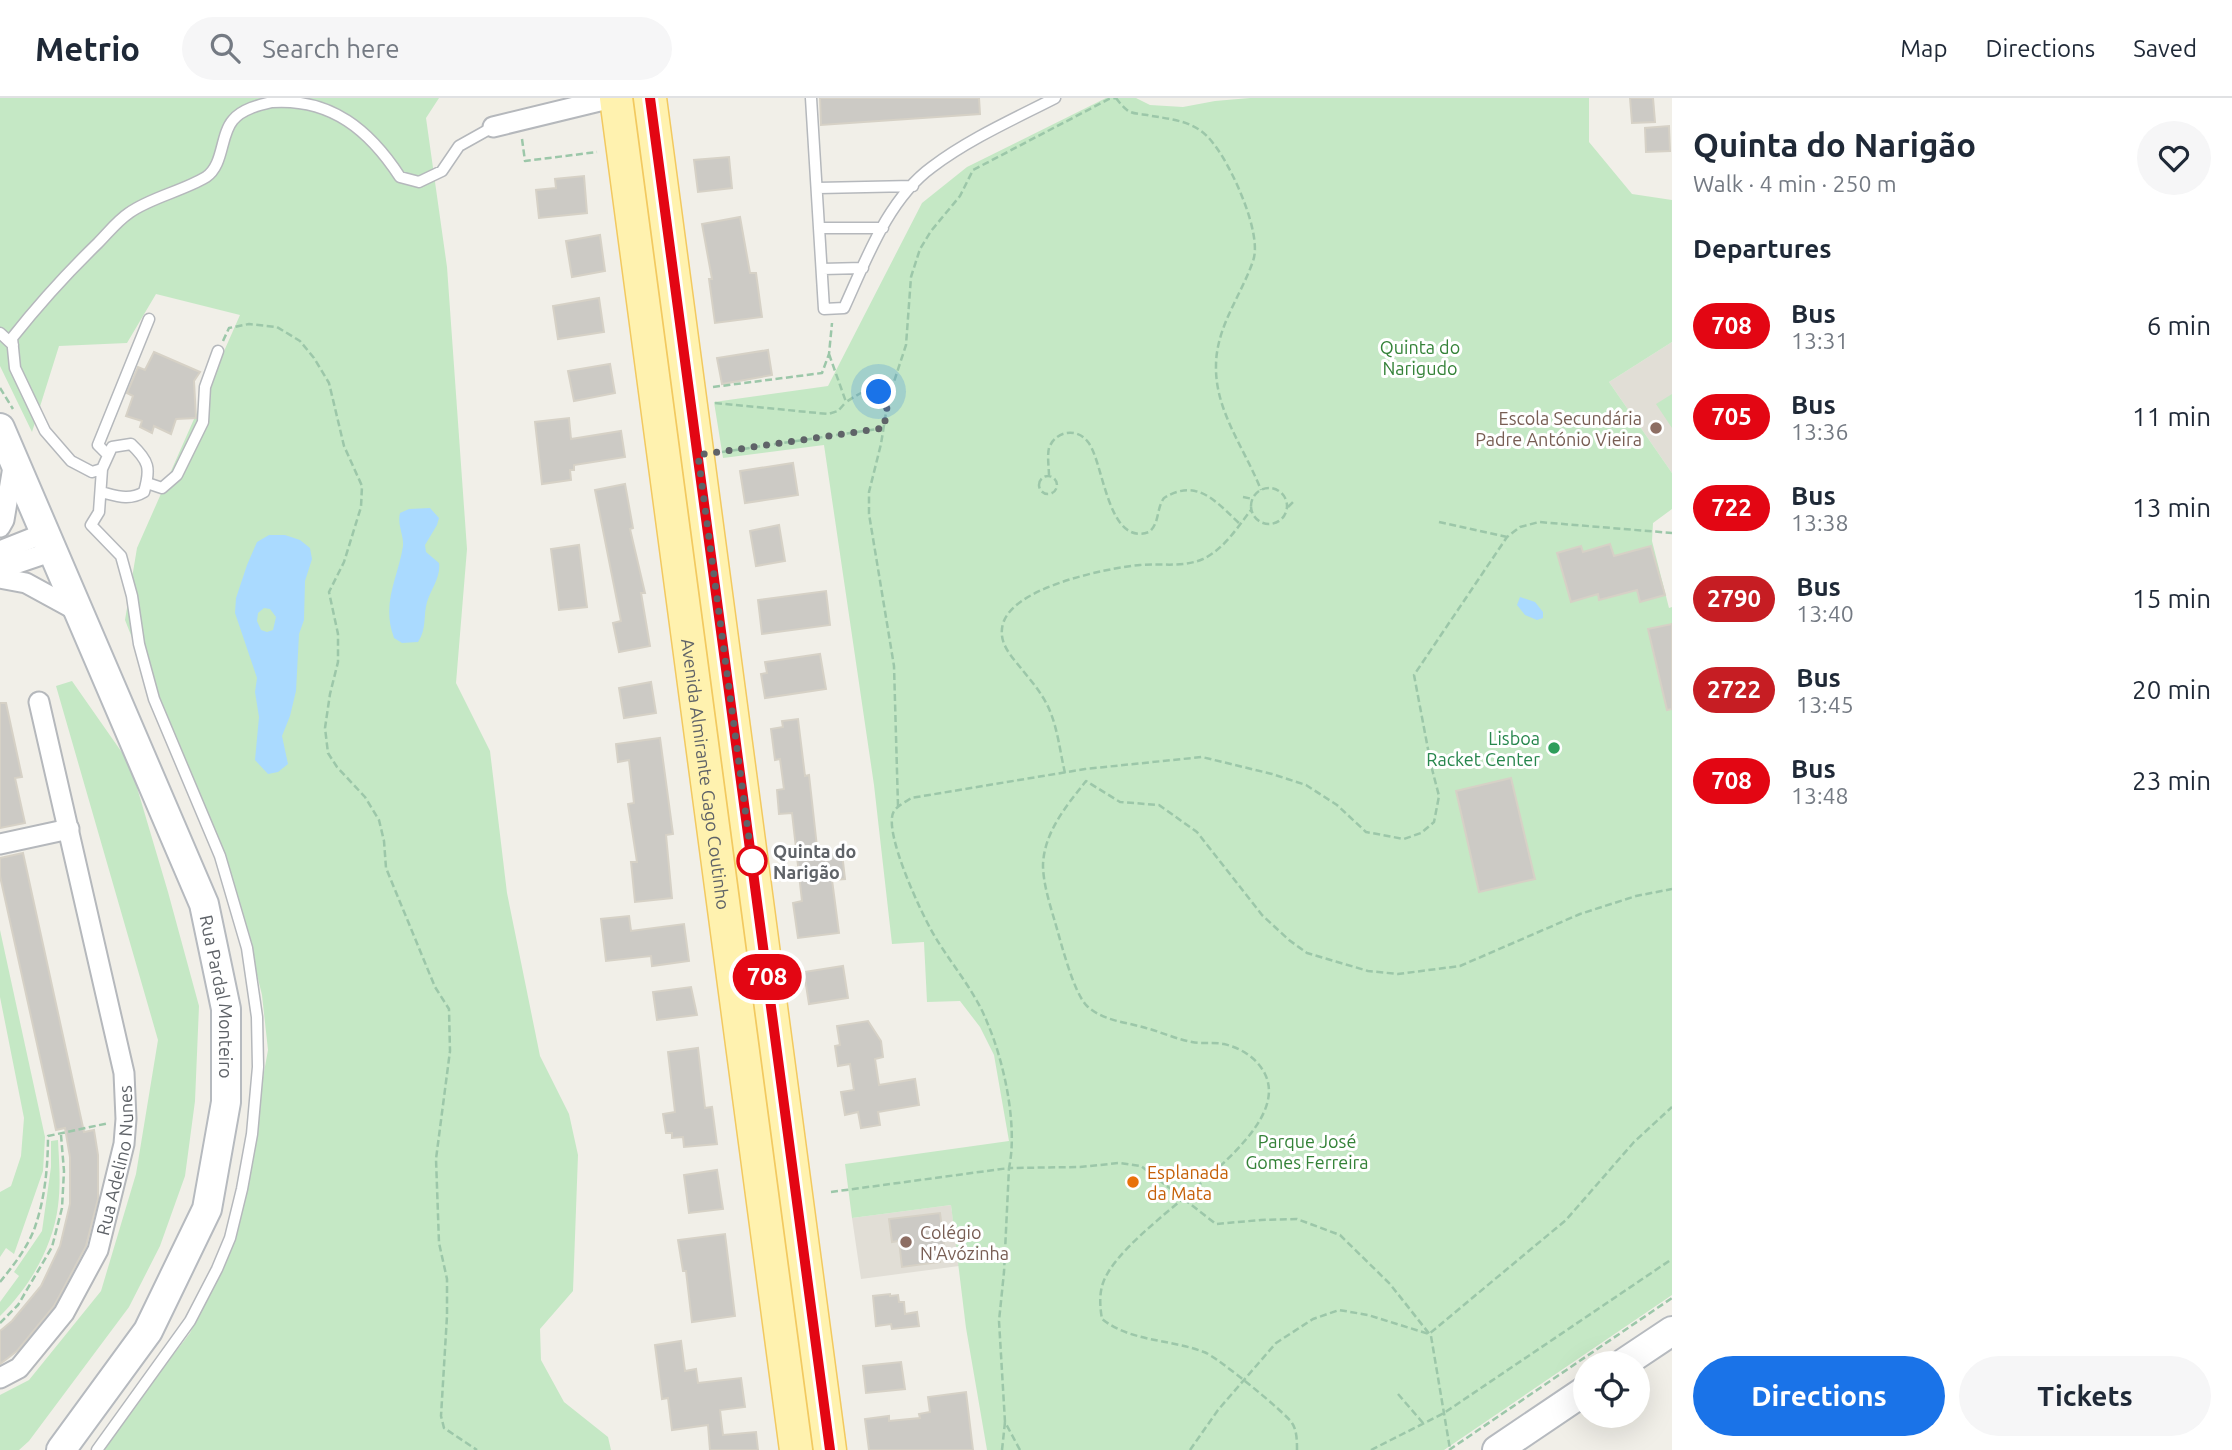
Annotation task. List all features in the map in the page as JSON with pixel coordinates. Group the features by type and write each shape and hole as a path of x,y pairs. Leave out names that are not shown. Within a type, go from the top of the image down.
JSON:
{"main road":[{"name":"Avenida Almirante Gago Coutinho","path":"614,98 796,1450"},
{"name":"Avenida Almirante Gago Coutinho","path":"650,98 830,1450"},
{"path":"708,787 741,781"},
{"path":"712,823 746,818"}],"street":[{"path":"493,127 614,98"},
{"name":"Rua Pardal Monteiro","path":"8,422 14,460 204,904 226,1009 226,1102 207,1209 148,1331 61,1450"},
{"path":"0,527 4,520 14,460"},
{"path":"0,551 49,542"},
{"path":"0,569 49,542"},
{"path":"0,578 26,583 81,613"},
{"name":"Rua Adelino Nunes","path":"0,1378 19,1368 64,1313 98,1250 124,1144 126,1119 124,1073 39,702"},
{"path":"0,844 69,829"},
{"path":"1642,1351 1672,1331"},
{"path":"1497,1450 1573,1399"}],"lane":[{"path":"811,98 824,309 844,308 897,205 931,167 1055,98"},
{"path":"102,469 92,472 71,461 45,431 15,368 12,338 67,273 130,212 209,175 219,157 233,119 254,107 279,101 306,100 336,109 380,146 400,177 419,183 442,171 459,146 493,127"},
{"path":"818,188 913,186"},
{"path":"820,228 883,228"},
{"path":"822,269 863,268"},
{"path":"108,455 98,444 149,318"},
{"path":"0,333 13,345"},
{"path":"147,483 162,488 177,475 190,451 203,422 205,387 218,351"},
{"path":"96,1450 190,1321 217,1269 230,1238 242,1189 252,1133 258,1067 257,1017 247,948 220,856 154,699 138,643 132,596 121,556 91,525 99,512 102,469 108,455 112,447 131,444 144,456 150,474 144,492 134,498 122,498 101,492"}],"path":[{"path":"898,806 894,666 869,514 869,492 888,400 906,345 911,277 920,249 960,196 973,170 1109,99 1116,98 1128,111 1192,123 1204,132 1215,145 1250,217 1255,236 1254,260 1220,338 1215,365 1218,395 1261,490"},
{"path":"525,160 622,149"},
{"path":"690,395 822,373 829,354 834,308"},
{"path":"218,351 229,328 248,324 277,327 300,341 329,383 344,446 362,486 361,507 344,562 329,592 338,634 338,662 325,728 328,753 337,767 365,797 379,820 386,868 435,987 449,1009 450,1051 436,1159 439,1243 447,1279 447,1348 441,1416 444,1428 477,1450"},
{"path":"829,354 846,402"},
{"path":"0,388 8,422"},
{"path":"690,395 828,414 838,411 846,402 868,390 874,390 888,400"},
{"path":"698,455 884,428"},
{"path":"1049,476 1049,448 1056,438 1066,432 1074,432 1088,442 1094,452 1115,516 1126,528 1138,534 1149,532 1156,523 1158,508 1164,498 1171,493 1185,490 1206,494 1240,524"},
{"path":"1049,476 1053,477 1058,485 1048,494 1040,489 1039,484 1040,480 1049,476"},
{"path":"1276,489 1277,482"},
{"path":"1065,773 1053,718 1044,698 1006,649 1002,629 1008,613 1022,600 1042,589 1100,571 1140,565 1185,566 1203,559 1222,546 1251,510 1253,499 1261,490 1276,489 1287,499 1288,507"},
{"path":"1243,497 1253,499"},
{"path":"1251,510 1254,517 1267,525 1282,520 1295,500"},
{"path":"1282,520 1286,524"},
{"path":"1439,522 1507,537"},
{"path":"1002,1450 1005,1422 999,1321 1009,1168 1013,1149 1002,1060 986,1018 932,932 904,870 891,821 893,811 911,798 1124,764 1202,757 1306,785 1322,793 1366,832 1404,839 1421,833 1434,822 1439,796 1414,676 1507,537 1520,527 1539,522 1672,533"},
{"path":"1297,1450 1293,1423 1208,1353 1180,1344 1138,1337 1114,1329 1102,1320 1100,1308 1103,1283 1116,1260 1231,1155 1260,1123 1270,1093 1265,1075 1252,1056 1224,1044 1193,1043 1101,1017 1085,1004 1069,968 1050,904 1043,864 1051,832 1062,811 1086,781 1121,802 1159,805 1196,832 1262,915 1289,940 1307,953 1368,971 1398,974 1460,966 1580,914 1636,896 1672,889"},
{"path":"1429,1334 1566,1220 1634,1142 1672,1108"},
{"path":"0,1282 35,1228 48,1167 48,1136 126,1119"},
{"path":"0,1323 18,1305 52,1247 62,1208 64,1171 61,1133"},
{"path":"831,1192 1009,1168 1067,1168 1119,1163 1141,1166 1216,1224 1297,1219 1340,1235 1390,1284 1429,1334 1449,1450 1672,1298"},
{"path":"1371,1450 1444,1413 1672,1259"},
{"path":"1190,1450 1218,1410 1276,1343 1313,1319 1339,1310 1368,1315 1429,1334"},
{"path":"1398,1394 1423,1423"},
{"path":"1005,1422 1020,1450"}],"shaded area":[{"name":"Escola Secundária Padre António Vieira","path":"1672,342 1672,473 1609,382"},
{"name":"Colégio N'Avózinha","path":"951,1205 959,1266 861,1279 852,1218"}],"green space":[{"path":"0,98 439,98 426,118 447,267 467,549 456,683 490,751 507,893 540,1056 569,1114 578,1155 573,1291 540,1329 541,1360 564,1402 608,1437 611,1450 100,1450 190,1333 232,1248 268,1050 262,995 244,922 125,620 137,548 240,315 156,294 127,343 59,346 32,432 0,366"},
{"path":"628,98 638,98 718,701 713,702 708,690"},
{"name":"Parque José Gomes Ferreira","path":"1106,98 1136,98 1150,105 1183,107 1250,98 1589,98 1589,142 1632,194 1672,200 1672,342 1609,382 1672,473 1672,509 1653,523 1652,541 1669,608 1672,607 1672,1295 1590,1351 1573,1351 1573,1362 1444,1450 987,1450 966,1328 951,1205 852,1218 845,1164 1009,1141 994,1055 980,1027 960,1001 927,1002 924,942 892,944 874,785 824,445 723,458 714,402 828,386 922,203 967,167"},
{"path":"1672,394 1672,428 1656,404"},
{"path":"72,681 130,764 168,892 199,1006 195,1101 185,1176 160,1246 129,1307 29,1441 19,1450 0,1450 0,1395 29,1380 101,1291 136,1174 158,1040 56,686"},
{"path":"738,901 746,919 818,1450 808,1450"},
{"path":"0,930 45,1137 43,1171 14,1254 6,1248 0,1257 0,1192 11,1186 21,1156 24,1118 0,997"},
{"path":"58,1140 59,1198 51,1237 30,1280 0,1316 0,1302 19,1276 14,1272 42,1231 51,1167 51,1141"}],"water":[{"path":"430,508 439,518 425,545 426,552 439,563 439,573 427,602 421,637 418,642 402,643 394,638 389,613 403,546 400,513 409,509"},
{"path":"269,535 285,535 300,540 310,548 312,559 305,581 304,620 299,634 296,691 282,736 288,764 278,772 268,774 255,760 259,717 255,692 257,678 235,613 236,598 257,542","holes":["264,608 270,609 276,617 273,630 267,632 261,630 257,621 258,613"]},
{"path":"1520,597 1535,602 1543,612 1543,618 1537,620 1525,615 1517,605"}],"building":[{"path":"820,98 979,98 980,114 821,125"},
{"path":"1630,98 1653,98 1655,122 1632,123"},
{"path":"1669,126 1670,151 1646,152 1645,128"},
{"path":"729,157 732,188 698,192 694,160"},
{"path":"584,176 587,213 539,218 536,190 556,188 555,179"},
{"path":"740,217 750,273 756,273 762,317 715,323 709,279 712,279 702,224"},
{"path":"600,235 605,271 572,277 566,241"},
{"path":"599,298 604,332 558,339 553,306"},
{"path":"768,350 772,375 722,384 717,358"},
{"path":"154,352 200,372 194,381 196,418 176,419 171,434 154,426 152,433 140,427 142,421 126,416 133,396 127,393 138,367 145,370"},
{"path":"610,364 615,393 574,401 568,371"},
{"path":"569,418 571,439 621,431 625,457 574,465 574,470 570,470 571,480 542,484 535,422"},
{"path":"793,463 798,495 745,503 740,471"},
{"path":"625,484 633,528 630,529 645,593 641,593 650,646 619,652 613,623 621,621 595,490"},
{"path":"779,525 785,561 756,566 750,531"},
{"path":"1610,544 1614,556 1651,546 1665,595 1640,602 1637,590 1599,600 1598,594 1571,602 1557,553 1581,546 1583,552"},
{"path":"579,545 587,607 559,610 551,549"},
{"path":"826,591 830,625 762,634 758,600"},
{"path":"1672,624 1672,709 1667,710 1648,629"},
{"path":"820,654 826,689 765,698 761,674 767,673 765,662"},
{"path":"651,682 656,713 624,718 619,688"},
{"path":"0,703 6,703 22,777 15,778 25,823 0,828"},
{"path":"798,719 805,776 809,775 818,856 842,853 845,879 832,880 839,933 798,938 793,903 802,901 792,813 779,814 777,790 784,789 780,759 775,760 771,729 783,727 782,721"},
{"path":"660,738 673,834 666,835 672,898 635,902 631,862 637,862 628,804 634,803 629,760 618,762 616,744"},
{"path":"1511,778 1535,879 1479,892 1456,791"},
{"path":"23,853 84,1132 94,1130 98,1155 98,1199 86,1246 54,1306 17,1351 0,1364 0,1331 12,1321 41,1286 60,1246 70,1204 70,1157 65,1128 56,1130 0,876 0,858"},
{"path":"629,916 631,931 684,924 689,961 652,966 651,956 606,961 601,919"},
{"path":"843,966 848,998 809,1004 804,972"},
{"path":"691,987 697,1015 657,1020 653,992"},
{"path":"868,1021 881,1041 883,1057 875,1059 879,1085 915,1079 919,1105 878,1112 880,1125 861,1128 858,1112 845,1115 841,1092 854,1090 850,1064 838,1066 835,1046 840,1045 837,1026"},
{"path":"698,1048 705,1108 712,1107 717,1144 684,1147 683,1137 672,1138 672,1133 666,1133 663,1114 675,1112 668,1052"},
{"path":"717,1170 723,1209 689,1213 684,1175"},
{"path":"940,1213 944,1245 938,1245 940,1262 902,1267 899,1241 892,1242 889,1219"},
{"path":"725,1234 735,1316 692,1322 686,1271 683,1271 678,1240"},
{"path":"898,1295 899,1302 904,1302 905,1314 917,1312 919,1326 892,1329 891,1324 876,1326 873,1296"},
{"path":"681,1341 685,1371 696,1369 698,1383 741,1378 745,1407 720,1410 723,1435 756,1432 758,1450 710,1450 708,1425 672,1430 668,1398 662,1399 655,1345"},
{"path":"901,1362 905,1389 866,1393 863,1366"},
{"path":"966,1392 973,1450 869,1450 865,1419 889,1416 889,1421 920,1418 919,1414 930,1412 928,1397"}],"bus line":[{"name":"708","path":"650,98 830,1450"}],"place":[{"name":"Escola Secundária Padre António Vieira","path":"1656,428"},
{"name":"Lisboa Racket Center","path":"1554,748"},
{"name":"Quinta do Narigão","path":"752,861"},
{"name":"Esplanada da Mata","path":"1133,1182"},
{"name":"Colégio N'Avózinha","path":"906,1242"}],"route":[{"path":"752,861 698,455 866,433 884,428 888,400 879,392"}],"park label":[{"name":"Quinta do Narigudo","path":"1420,357"}]}
